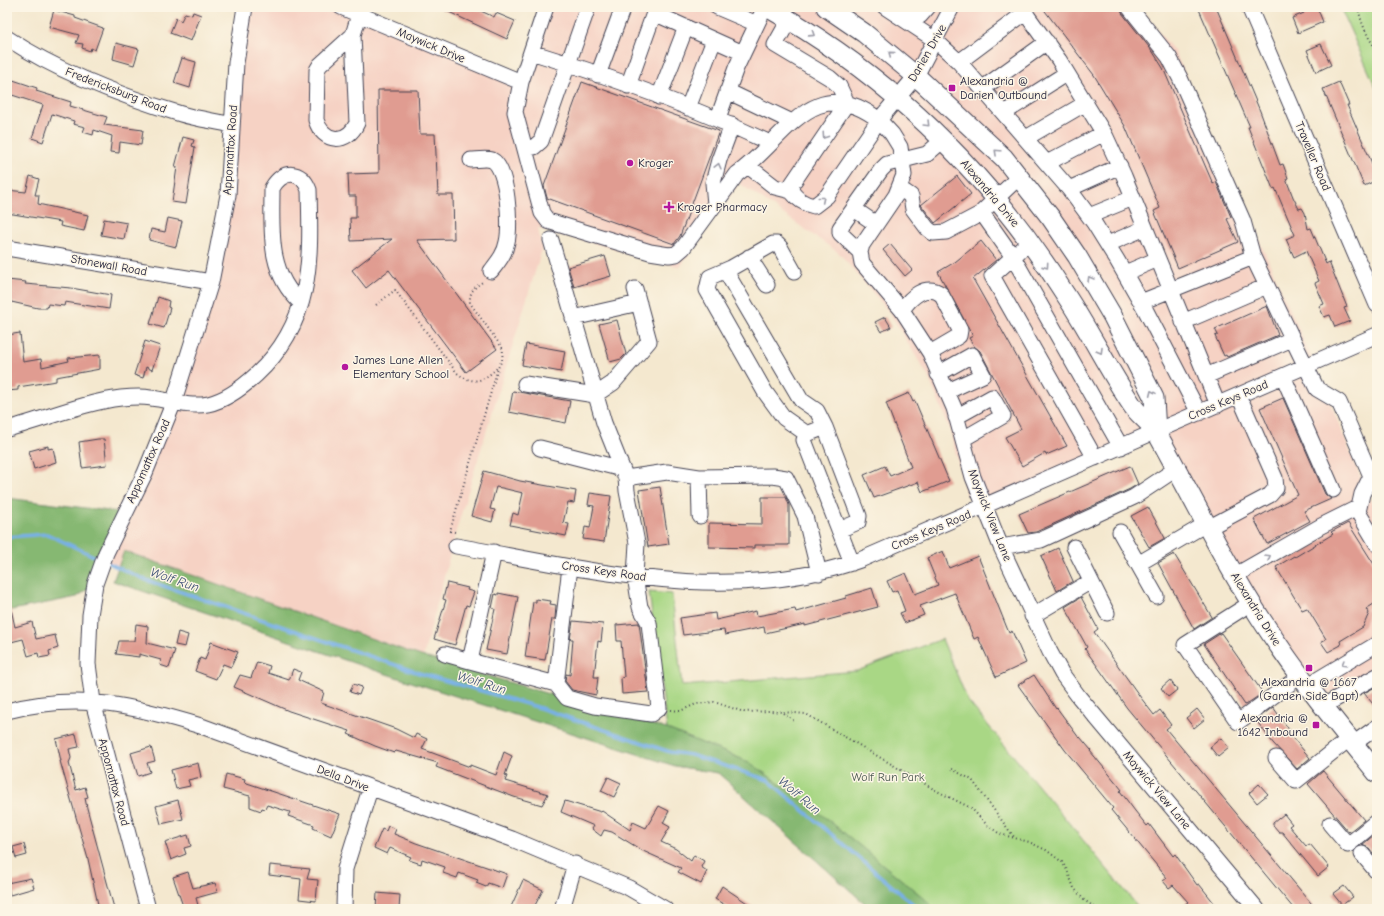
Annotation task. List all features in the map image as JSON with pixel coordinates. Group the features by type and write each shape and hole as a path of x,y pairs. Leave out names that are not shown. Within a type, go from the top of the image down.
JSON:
{"main road":[{"name":"Alexandria Drive","path":"766,7 821,40 898,98 943,140 996,197 1065,293 1133,408 1156,432 1234,576 1251,603 1303,681 1377,773"},
{"name":"Alexandria Drive","path":"826,7 864,34 916,76 1004,158 1019,177 1060,231 1113,317 1154,398 1156,432"}],"street":[{"name":"Appomattox Road","path":"148,909 93,702 89,679 87,646 92,601 98,572 145,474 173,404 211,282 228,195 236,63 245,7"},
{"name":"Maywick Drive","path":"342,7 521,82"},
{"path":"546,7 521,82 515,112 545,219 597,238 669,256 676,254 683,248 737,174 748,166 792,122 808,111 823,105 838,102 847,103 868,112 879,120 897,141 903,159 904,175 896,193 862,245 860,252 840,233 840,228 872,184 887,164 903,159 927,154 943,140"},
{"path":"525,149 534,147 541,141 588,7"},
{"path":"598,75 623,7"},
{"path":"717,7 757,24"},
{"path":"718,118 727,91 743,53 766,7"},
{"path":"885,7 935,40 959,62 1069,189 1108,244 1125,273 1198,413"},
{"path":"901,7 916,16 920,16 928,7"},
{"name":"Darien Drive","path":"898,98 916,76 952,7"},
{"path":"1129,7 1169,57 1180,78 1243,221 1253,257 1318,391 1339,402 1371,476 1362,494 1358,512"},
{"name":"Traveller Road","path":"1249,7 1377,305"},
{"path":"628,86 656,10 686,27 743,53"},
{"path":"959,62 1024,10 1047,42 1104,133 1120,166 1218,405"},
{"path":"353,35 320,65 317,70 316,120 322,133 329,138 336,139 350,134 357,123 353,35 360,14"},
{"path":"789,20 775,45 830,78 840,86 847,103"},
{"path":"659,97 686,27"},
{"name":"Fredericksburg Road","path":"7,38 39,59 103,87 182,115 232,124"},
{"path":"688,108 714,40"},
{"path":"983,88 1047,42"},
{"path":"531,52 718,118 770,143"},
{"path":"1004,113 1067,73"},
{"path":"727,91 792,122"},
{"path":"748,166 775,187 791,191 796,197 806,204 814,206 827,196 879,120 898,98"},
{"path":"791,191 792,184 847,103"},
{"path":"1026,138 1086,103"},
{"path":"715,204 713,183 719,160 732,125"},
{"path":"1047,163 1104,133"},
{"path":"470,160 491,160 499,166 508,203 507,241 501,258 491,271"},
{"path":"1069,189 1120,166"},
{"path":"7,429 119,398 152,398 173,404 205,404 230,395 250,380 270,361 289,335 301,303 310,263 309,190 306,183 301,178 294,174 286,174 277,180 272,188 273,248 277,269 284,284 291,295 301,303"},
{"path":"872,184 896,193 911,196 913,209 927,228 934,232 946,232 982,214 984,208 1019,177"},
{"path":"1089,216 1133,198"},
{"path":"854,209 876,224"},
{"path":"982,214 1013,257 1121,447"},
{"path":"1108,244 1145,228"},
{"path":"445,654 556,684 567,698 595,706 651,714 659,708 650,623 640,607 635,576 637,544 624,474 595,395 551,240"},
{"path":"1029,242 992,276 1095,458"},
{"path":"794,272 777,244 773,244 732,268 710,276 706,290 765,392 784,418 807,434"},
{"name":"Stonewall Road","path":"7,248 211,282"},
{"name":"Maywick View Lane","path":"860,252 860,257 865,268 902,310 930,353 956,417 973,477 984,507 1032,616 1062,674 1079,697 1256,909"},
{"path":"749,257 767,285"},
{"path":"1141,302 1253,257"},
{"path":"1125,273 1158,260"},
{"path":"732,268 729,272 729,277 754,321 801,400 817,412 825,427 859,516 858,522 839,530"},
{"path":"1183,322 1267,286"},
{"path":"902,310 910,298 916,294 929,290 936,290 941,294 960,330 959,336 930,353"},
{"path":"525,384 595,395 613,383 649,341 637,296 572,318"},
{"name":"Cross Keys Road","path":"456,546 570,567 635,576 726,582 762,581 819,573 852,563 984,507 1377,335"},
{"path":"1206,376 1292,339"},
{"path":"938,374 972,355 983,375 946,392"},
{"path":"1176,370 1199,359"},
{"path":"1283,376 1333,490"},
{"path":"1138,564 1207,526 1270,495 1276,488 1275,478 1239,396"},
{"path":"956,417 992,397 1003,416 963,439"},
{"path":"825,427 807,434 804,440 852,563"},
{"path":"540,448 624,474 667,472 698,477 773,476 786,478 806,516 819,573"},
{"path":"1001,546 1041,540 1134,497 1176,469"},
{"path":"698,477 700,516"},
{"path":"1234,576 1321,526 1353,510 1358,512 1377,544"},
{"path":"1120,532 1156,596"},
{"path":"1074,547 1107,613"},
{"path":"470,661 494,552"},
{"path":"556,684 570,567"},
{"path":"1032,616 1091,581"},
{"path":"1251,603 1185,645 1238,722 1303,681 1377,644"},
{"path":"1323,706 1377,676"},
{"name":"Della Drive","path":"7,711 55,703 93,702 139,708 204,727 370,789 456,818 575,864 630,888 665,909"},
{"path":"1276,758 1296,781 1351,742 1377,727"},
{"path":"344,909 345,869 370,789"},
{"path":"1330,824 1348,845 1377,821"},
{"path":"1362,854 1377,872"},
{"path":"562,909 575,864"}],"path":[{"path":"1358,7 1363,26 1377,50"},
{"path":"456,546 459,533 450,531 498,368 502,360 503,348 470,303 472,290 490,277 491,271"},
{"path":"376,305 395,290 457,373 464,378 471,381 479,380 490,375 498,368"},
{"path":"659,708 680,711 696,704 714,702 744,712 782,712 806,714 866,751 937,791 971,808 987,825 1000,834 1046,850 1062,862 1068,870 1074,888 1084,900 1096,909"},
{"path":"782,712 794,721"},
{"path":"952,769 972,780 1015,838"}],"shaded area":[{"path":"245,7 341,7 521,82 546,7 1138,7 1175,52 1314,363 1367,494 1377,511 1377,669 1317,700 1156,432 984,507 966,494 949,427 928,376 889,312 839,253 739,183 680,267 538,228 542,249 456,531 419,673 146,580 103,560 125,513 211,282"}],"green space":[{"path":"1340,7 1377,7 1377,90"},
{"path":"7,498 125,513 95,584 77,597 7,611"},
{"path":"124,551 421,656 670,730 749,762 816,810 924,898 935,909 871,909 718,773 675,766 380,672 113,581"},
{"name":"Wolf Run Park","path":"649,592 672,594 682,686 857,671 942,639 968,701 1140,909 871,909 719,773 675,766 670,752"}],"building":[{"path":"438,7 472,7 494,17 496,13 515,21 507,39"},
{"path":"1042,7 1120,7 1122,13 1153,52 1163,68 1213,184 1216,182 1231,217 1227,219 1238,242 1178,268 1154,211 1160,208 1125,126 1094,75"},
{"path":"1198,7 1216,7 1260,111 1280,165 1283,164 1288,178 1286,179 1293,197 1299,209 1302,208 1305,213 1308,229 1311,228 1326,264 1329,262 1347,307 1344,308 1350,321 1335,327 1330,315 1324,317 1319,306 1324,304 1315,283 1319,281 1306,251 1294,257 1286,239 1295,235 1275,188 1273,189 1248,127 1250,127"},
{"path":"1302,7 1317,7 1323,22 1298,33 1292,18 1304,13"},
{"path":"54,10 75,16 75,18 103,28 95,50 91,48 90,51 82,48 83,44 76,43 79,35 49,27"},
{"path":"193,12 201,15 191,41 170,33 176,18 181,21 185,13 192,15"},
{"path":"116,43 139,49 134,65 113,59"},
{"path":"1321,44 1331,65 1316,72 1307,50"},
{"path":"182,58 196,62 190,88 174,83"},
{"path":"13,80 37,88 36,91 71,102 70,106 107,117 104,125 143,130 141,145 120,142 119,153 110,152 112,136 94,130 93,135 83,132 85,127 73,124 74,121 52,114 43,142 32,138 43,105 9,94"},
{"name":"Kroger","path":"582,82 719,131 680,236 674,244 547,198 544,186"},
{"path":"1339,82 1349,105 1347,105 1377,175 1377,180 1364,186 1323,89"},
{"path":"378,90 418,90 420,134 435,134 438,195 453,195 454,239 417,240 497,349 466,372 389,270 366,288 352,270 392,239 351,241 350,218 356,218 356,196 349,196 348,174 379,173"},
{"path":"183,137 194,140 192,146 195,147 186,204 172,202 177,167 175,167"},
{"path":"30,176 39,179 35,195 39,195 38,204 88,215 84,231 60,226 61,222 7,213 7,190 26,192"},
{"path":"957,176 971,194 935,223 921,205"},
{"path":"168,218 182,221 176,247 149,240 151,229 165,232"},
{"path":"104,219 127,223 124,239 101,235"},
{"path":"981,241 996,260 973,279 1067,446 1046,455 1045,453 1022,466 1005,437 1021,429 980,351 974,346 969,338 973,336 938,272 955,262"},
{"path":"890,244 912,270 905,276 883,250"},
{"path":"605,256 611,276 574,287 568,267"},
{"path":"7,280 26,282 25,284 71,288 111,295 109,309 65,302 64,306 48,304 47,308 38,308 7,301"},
{"path":"158,297 169,301 168,307 170,308 164,328 150,324"},
{"path":"1267,306 1278,335 1227,357 1226,355 1224,356 1215,336 1218,335 1215,329"},
{"path":"885,317 891,327 881,332 875,322"},
{"path":"617,320 626,354 621,359 610,362 599,324"},
{"path":"20,333 23,362 41,359 42,367 69,361 68,358 100,355 100,369 56,377 56,381 18,387 18,390 7,391 7,365 9,365 7,335"},
{"path":"145,341 160,346 152,370 146,367 143,378 134,375"},
{"path":"526,344 565,351 561,372 522,365"},
{"path":"513,391 570,401 566,423 509,412"},
{"path":"909,393 913,402 915,401 949,481 922,492 918,482 874,498 864,475 885,466 890,476 911,467 886,403"},
{"path":"1283,398 1325,494 1331,499 1304,511 1310,521 1267,544 1254,519 1298,495 1260,408"},
{"path":"104,439 107,465 82,468 79,442"},
{"path":"48,446 48,449 53,448 56,462 34,469 29,451"},
{"path":"1130,466 1138,484 1036,532 1028,533 1019,514"},
{"path":"484,471 520,481 576,491 574,503 568,502 563,523 569,524 566,536 510,525 513,513 518,515 523,493 502,488 496,487 490,509 495,510 492,522 471,516"},
{"path":"660,487 669,544 648,547 639,490"},
{"path":"590,493 611,496 604,542 583,539 585,527 590,528 594,506 588,505"},
{"path":"762,497 786,497 789,505 789,545 754,545 754,548 709,547 709,523 762,524"},
{"path":"1148,507 1165,538 1149,547 1131,516"},
{"path":"1348,523 1377,569 1377,602 1366,609 1369,613 1363,627 1340,641 1341,645 1328,652 1321,642 1326,639 1307,608 1302,610 1276,567 1333,534 1331,532"},
{"path":"1058,548 1073,581 1057,591 1041,556"},
{"path":"943,551 949,568 978,556 1009,633 1012,631 1026,663 996,677 978,637 974,639 955,593 920,606 924,615 905,623 900,613 905,611 897,590 892,592 887,581 906,573 915,594 938,585 927,558"},
{"path":"1174,554 1212,617 1194,629 1158,563"},
{"path":"447,583 468,588 467,590 474,592 469,606 466,605 455,645 434,639 446,600 443,599"},
{"path":"872,588 878,607 805,626 805,624 765,633 764,627 725,635 724,630 683,635 680,618 715,613 716,620 756,611 757,616 795,609 796,612 846,598 846,596"},
{"path":"498,593 518,597 507,654 486,650 495,609 492,608 495,594 498,595"},
{"path":"1081,597 1098,629 1094,632 1141,698 1154,715 1160,710 1171,725 1166,729 1316,909 1294,909 1127,708 1085,649 1087,647 1065,607"},
{"path":"536,599 551,601 550,604 556,605 555,619 552,619 545,660 525,657 533,602 536,602"},
{"path":"11,609 15,627 32,622 36,639 55,635 58,648 49,651 50,656 39,658 38,653 28,656 23,639 7,643 7,610"},
{"path":"573,621 603,624 601,642 598,641 594,677 598,677 596,695 572,690 565,681 566,674 570,675 573,639 570,639"},
{"path":"639,623 648,692 622,694 621,678 624,677 621,641 617,641 616,625"},
{"path":"136,624 148,626 147,643 175,650 169,668 160,665 161,660 139,654 139,657 116,654 119,641 134,641"},
{"path":"178,632 188,635 185,647 175,645"},
{"path":"1221,633 1263,693 1245,705 1204,644"},
{"path":"211,642 238,652 231,667 223,664 216,679 195,671 200,658 205,660"},
{"path":"257,662 270,666 268,673 289,680 293,669 301,672 298,680 324,692 321,703 396,729 414,738 416,734 427,739 422,749 470,767 470,765 496,775 504,752 512,756 505,775 507,776 505,781 548,794 542,805 514,797 436,767 438,763 396,751 394,753 375,746 348,734 350,731 289,711 234,687 240,675 251,678"},
{"path":"1034,675 1056,709 1057,708 1079,738 1080,737 1091,750 1090,751 1122,790 1120,791 1135,811 1147,826 1149,824 1173,856 1175,854 1197,885 1199,884 1219,909 1179,909 1188,902 1173,885 1169,888 1163,881 1167,878 1111,810 1113,808 1065,750 1018,685"},
{"path":"1170,680 1177,690 1168,697 1161,688"},
{"path":"353,684 362,687 359,695 350,692"},
{"path":"1377,686 1377,709 1364,693"},
{"path":"1273,707 1290,731 1288,732 1310,758 1297,769 1273,743 1256,720"},
{"path":"1197,709 1205,719 1194,728 1186,718"},
{"path":"76,734 79,747 69,749 71,758 69,763 76,790 85,787 88,797 85,798 87,808 114,908 99,909 88,859 60,761 56,739"},
{"path":"1221,738 1229,748 1218,757 1210,747"},
{"path":"151,747 155,761 147,763 150,772 138,776 131,753"},
{"path":"198,763 201,777 188,780 190,786 176,789 171,770"},
{"path":"1323,771 1364,820 1349,832 1308,784"},
{"path":"226,774 245,779 244,782 340,814 331,836 313,828 314,825 288,816 290,812 267,805 265,809 262,808 261,811 250,807 250,796 223,789"},
{"path":"608,777 621,783 614,797 601,791"},
{"path":"1259,784 1268,794 1257,803 1249,793"},
{"path":"178,800 183,819 161,824 156,806"},
{"path":"565,801 601,812 602,811 630,830 633,822 646,828 659,806 669,811 663,823 670,827 661,842 676,849 691,861 694,855 704,861 701,867 707,871 701,884 678,872 681,868 643,851 612,832 604,830 601,836 592,829 594,826 561,812"},
{"path":"1284,814 1292,824 1289,826 1306,846 1310,844 1329,867 1318,876 1282,832 1279,832 1273,825 1273,823"},
{"path":"388,826 396,829 394,834 416,843 507,874 502,888 488,883 486,887 476,883 478,880 459,873 457,878 443,873 445,867 422,859 421,864 409,860 411,857 390,848 387,854 374,848 382,829 386,831"},
{"path":"188,835 191,846 184,848 186,854 171,860 165,842"},
{"path":"1374,835 1377,839 1377,858 1369,848 1362,845"},
{"path":"24,844 27,855 16,858 13,847"},
{"path":"270,865 310,869 307,879 318,880 316,901 299,899 301,879 269,875"},
{"path":"188,872 193,888 215,883 218,892 196,898 199,909 184,909 173,877"},
{"path":"31,878 34,888 10,895 7,883"},
{"path":"523,880 543,890 533,909 510,909"},
{"path":"722,886 756,909 731,909 715,899"},
{"path":"1344,886 1353,897 1342,905 1333,894"},
{"path":"377,893 400,895 399,909 376,909"}],"waterway":[{"name":"Wolf Run","path":"7,537 47,534 100,559"},
{"name":"Wolf Run","path":"106,562 146,580 419,673 537,707 670,752 691,755 768,780 919,909"}],"place":[{"name":"Alexandria @ Darien Outbound","path":"952,88"},
{"name":"Kroger","path":"630,163"},
{"name":"Kroger Pharmacy","path":"669,207"},
{"name":"James Lane Allen Elementary School","path":"345,367"},
{"name":"Alexandria @ 1667 (Garden Side Bapt)","path":"1309,668"},
{"name":"Alexandria @ 1642 Inbound","path":"1316,725"}]}
